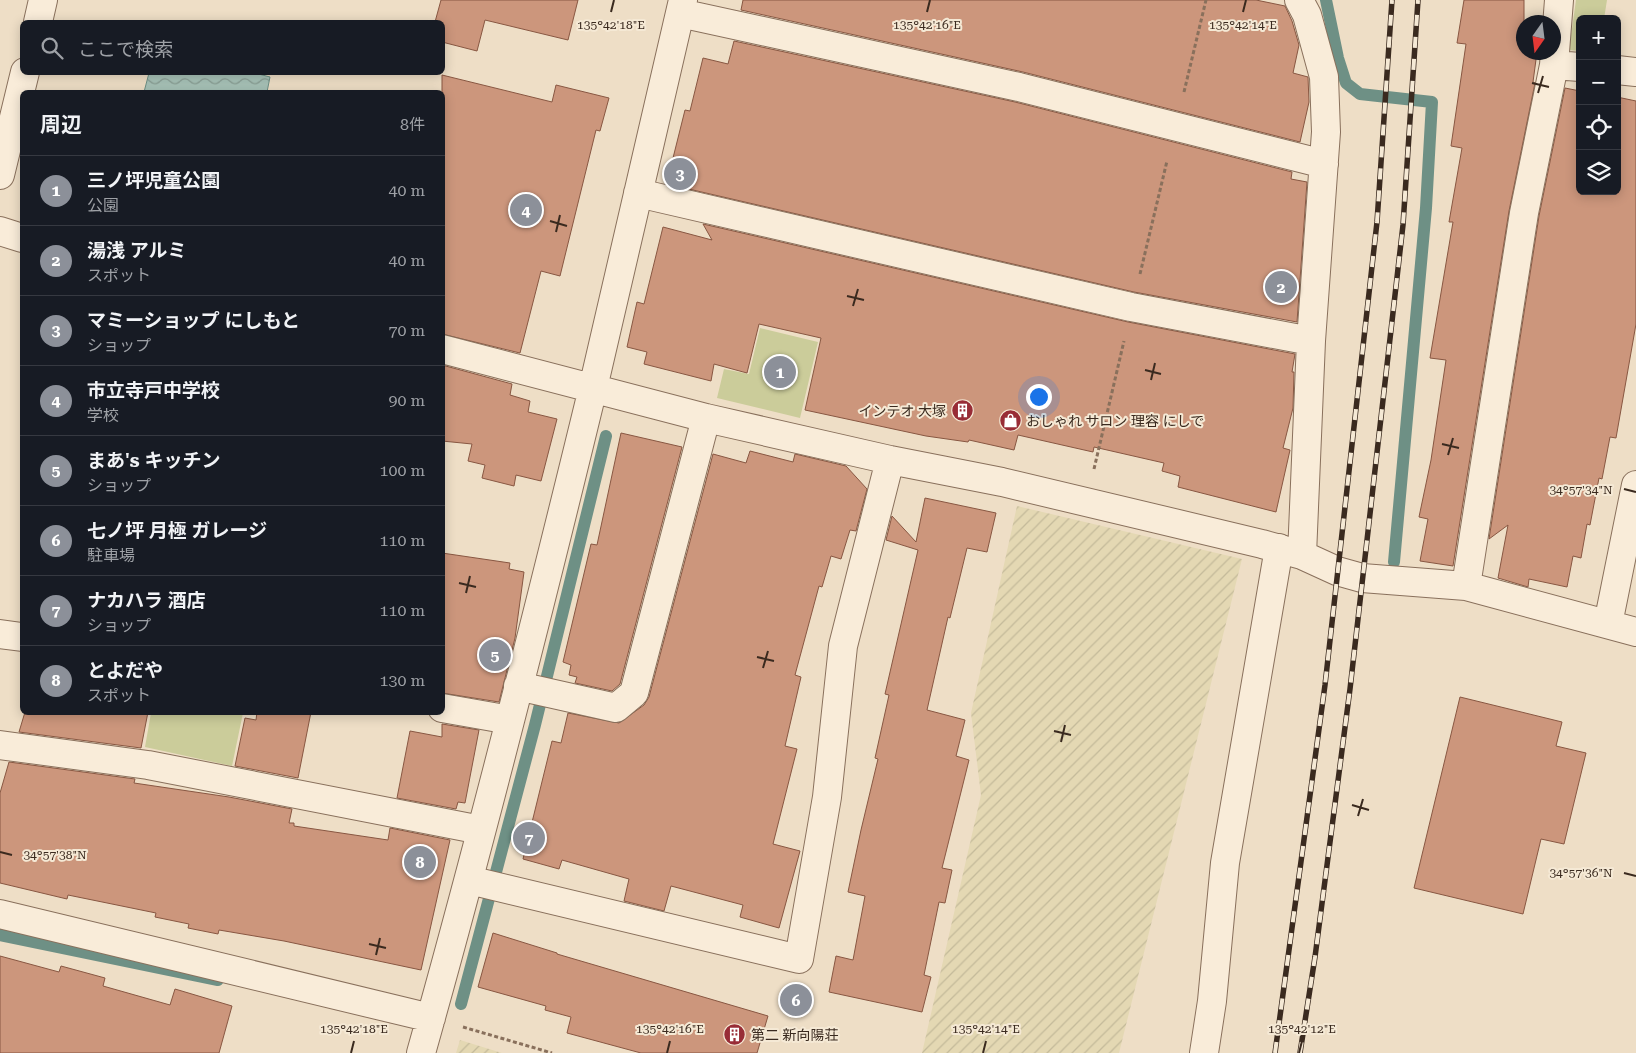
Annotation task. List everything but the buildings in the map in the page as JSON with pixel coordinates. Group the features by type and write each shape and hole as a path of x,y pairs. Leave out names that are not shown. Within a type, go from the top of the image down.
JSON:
{"street":[{"path":"38,20 43,0"},
{"path":"1204,1053 1212,1001 1224,863 1291,552 1311,341 1326,132 1324,77 1307,15 1299,0"},
{"path":"1466,586 1524,213 1567,66 1559,0"},
{"path":"421,1053 469,880 593,388 682,6 1019,87 1324,164"},
{"path":"1621,70 1636,72"},
{"path":"21,90 24,75"},
{"path":"0,175 20,93"},
{"path":"638,194 1132,308 1311,341"},
{"path":"0,231 20,237"},
{"path":"445,350 706,418 890,460 1086,501 1291,552 1337,572 1362,578 1466,586 1636,632"},
{"path":"518,686 616,708 634,693 706,418"},
{"path":"469,880 800,959 827,797 843,646 890,460"},
{"path":"1608,624 1636,485"},
{"path":"0,634 20,637"},
{"path":"445,709 510,720"},
{"path":"0,745 148,765 481,830"},
{"path":"0,914 431,1018"}],"path":[{"path":"1086,501 1206,0"},
{"path":"431,1018 552,1053"}],"shaded area":[{"path":"1017,506 1242,559 1119,1053 922,1053 981,795 971,713"},
{"path":"460,1040 502,1053 456,1053"}],"green space":[{"path":"1576,0 1607,0 1605,15 1576,15 1576,51 1569,50"},
{"path":"760,328 818,342 800,418 717,398 724,369 749,374"},
{"path":"151,715 243,715 232,766 145,747"}],"water":[{"path":"148,75 262,75 270,77 267,90 145,90"}],"waterway":[{"path":"1326,0 1338,58 1346,83 1360,94 1432,102 1426,208 1394,562"},
{"path":"461,1004 535,725 606,436"},
{"path":"0,935 218,980"}],"railway":[{"path":"1275,1053 1325,685 1377,222 1392,0"},
{"path":"1300,1053 1315,957 1350,689 1403,225 1418,0"}],"place":[{"name":"マミーショップ にしもと","path":"680,174"},
{"name":"市立寺戸中学校","path":"526,210"},
{"name":"湯浅 アルミ","path":"1281,287"},
{"name":"三ノ坪児童公園","path":"780,372"},
{"name":"インテオ 大塚","path":"962,411"},
{"name":"おしゃれ サロン 理容 にしで","path":"1010,421"},
{"name":"まあ's キッチン","path":"495,655"},
{"name":"ナカハラ 酒店","path":"529,838"},
{"name":"とよだや","path":"420,862"},
{"name":"七ノ坪 月極 ガレージ","path":"796,1000"},
{"name":"第二 新向陽荘","path":"735,1035"}]}
